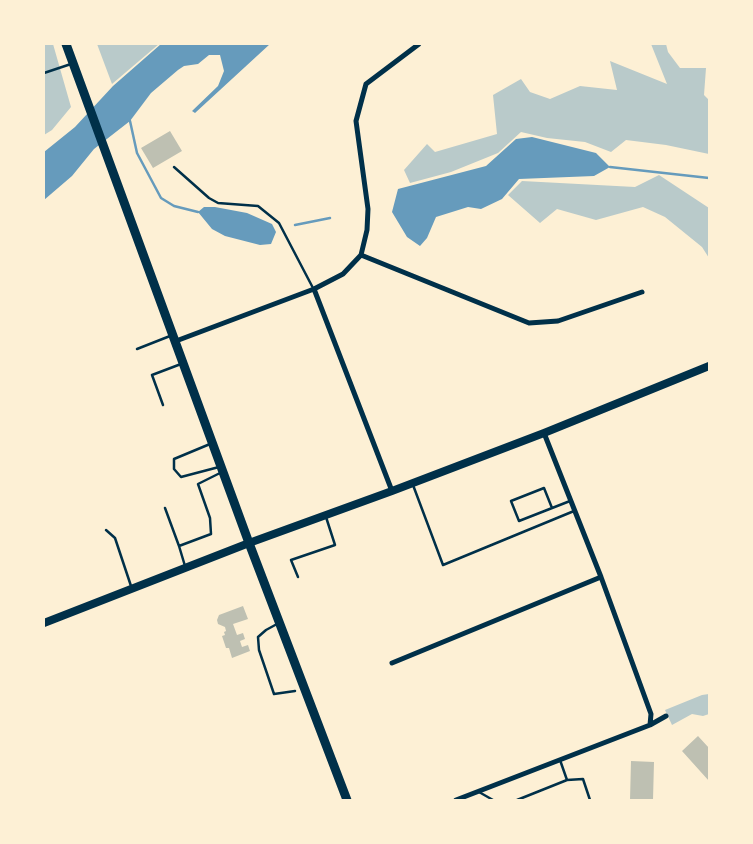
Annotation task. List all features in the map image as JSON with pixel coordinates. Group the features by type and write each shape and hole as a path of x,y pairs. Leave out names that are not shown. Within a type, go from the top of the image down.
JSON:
{"main road":[{"path":"66,44 249,542 347,800"},
{"path":"44,623 249,542 412,484 544,433 709,366"}],"street":[{"path":"175,338 314,289 343,274 361,256 367,230 368,209 356,121 366,84 419,44"},
{"path":"361,256 529,323 558,321 642,292"},
{"path":"314,289 392,491"},
{"path":"544,433 601,577 651,714 650,725"},
{"path":"392,662 601,577"},
{"path":"456,800 650,725 666,716"}],"lane":[{"path":"44,73 74,63"},
{"path":"174,167 209,198 218,203 258,206 279,223 314,289"},
{"path":"137,349 175,338"},
{"path":"163,405 152,375 184,363"},
{"path":"213,442 174,458 174,469 181,478 223,469"},
{"path":"180,546 211,534 210,518 198,484 223,469"},
{"path":"412,484 443,565 575,510"},
{"path":"552,508 544,488 511,500 519,521 572,501"},
{"path":"165,508 186,567"},
{"path":"298,577 291,560 335,544 325,515"},
{"path":"106,530 114,538 132,588"},
{"path":"280,622 266,630 258,638 259,650 274,694 295,691"},
{"path":"560,760 567,780"},
{"path":"517,800 567,780 583,779 590,800"},
{"path":"478,792 494,800"}],"shaded area":[{"path":"44,44 53,44 71,107 52,130 44,135"},
{"path":"97,44 159,44 112,84"},
{"path":"651,44 666,44 668,52 680,68 706,68 704,95 709,100 709,154 666,145 626,140 611,152 585,142 547,138 521,132 498,153 451,172 410,183 404,170 427,144 435,152 497,134 493,95 521,79 530,92 550,99 580,86 617,90 610,61 667,84"},
{"path":"659,175 709,208 709,258 702,247 665,217 643,207 596,220 557,209 540,223 508,195 522,181 635,187"},
{"path":"709,694 709,714 703,716 692,714 672,725 665,710"}],"water":[{"path":"161,44 270,44 195,113 192,111 218,86 224,71 220,55 209,55 198,64 184,66 178,70 151,93 130,121 94,149 72,176 44,200 44,152 75,127 113,86"},
{"path":"532,137 596,153 610,167 594,176 519,179 502,199 481,209 468,207 436,217 427,238 420,246 407,237 392,212 398,189 486,166 516,139"},
{"path":"204,207 215,207 247,213 272,224 276,232 271,244 260,245 225,236 212,229 198,212"}],"building":[{"path":"170,131 182,151 153,168 141,148"},
{"path":"243,606 248,619 233,624 237,635 243,633 245,639 240,641 242,647 248,645 250,651 232,658 222,636 225,635 225,627 218,624 217,620 219,615"},
{"path":"698,736 709,748 709,781 682,751"},
{"path":"631,761 654,762 653,800 630,800"}],"waterway":[{"path":"130,121 137,153 161,198 174,206 198,212"},
{"path":"610,167 709,178"},
{"path":"295,225 330,218"}]}
